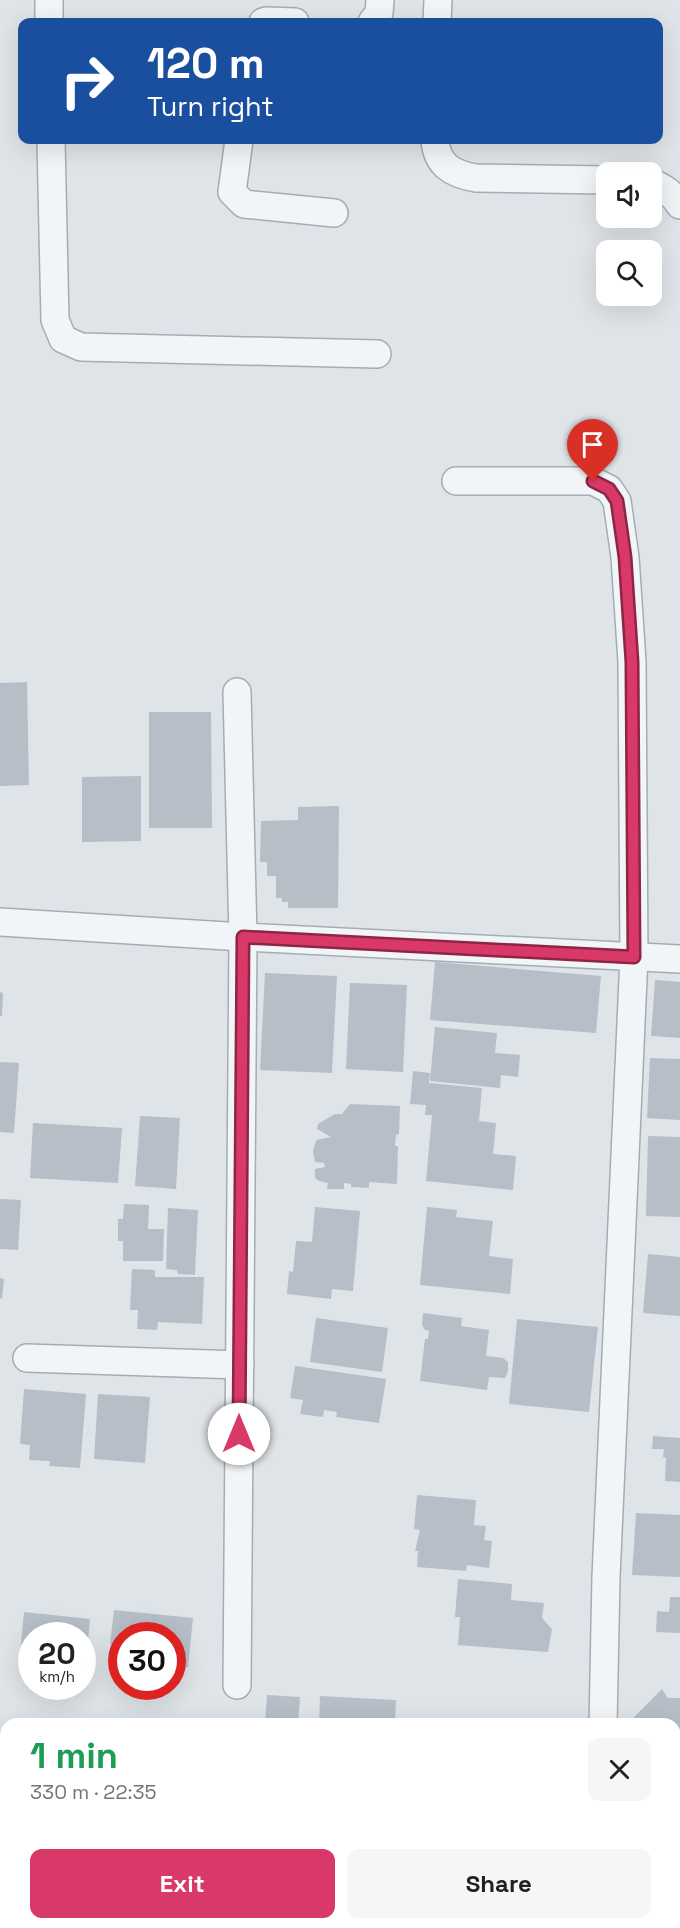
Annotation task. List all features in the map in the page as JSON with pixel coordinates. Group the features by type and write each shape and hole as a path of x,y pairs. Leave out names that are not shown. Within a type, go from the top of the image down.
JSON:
{"street":[{"path":"49,0 49,18"},
{"path":"375,18 379,13 380,0"},
{"path":"437,18 438,0"},
{"path":"51,144 55,320 63,339 81,347 377,354"},
{"path":"238,144 232,192 244,204 334,213"},
{"path":"436,144 442,163 458,175 476,178 596,180"},
{"path":"662,188 676,198 680,205"},
{"path":"456,481 593,481 609,489 617,501 625,557 632,662 634,957 606,1577 603,1718"},
{"path":"237,692 243,937 237,1685"},
{"path":"0,922 680,959"},
{"path":"27,1358 240,1365"}],"building":[{"path":"27,682 29,785 0,786 0,683"},
{"path":"149,712 211,712 212,828 149,828"},
{"path":"141,776 141,841 82,842 82,777"},
{"path":"339,806 338,908 288,908 288,902 282,902 282,898 276,898 276,876 267,876 267,862 260,862 261,821 298,820 298,807"},
{"path":"435,962 601,976 596,1033 430,1020"},
{"path":"265,973 337,976 332,1073 260,1070"},
{"path":"655,980 680,982 680,1038 651,1036"},
{"path":"350,983 407,985 403,1072 346,1069"},
{"path":"0,992 3,993 2,1016 0,1016"},
{"path":"435,1027 497,1033 495,1053 520,1055 518,1077 501,1075 500,1088 430,1081"},
{"path":"650,1058 680,1059 680,1120 647,1118"},
{"path":"0,1062 19,1063 14,1133 0,1132"},
{"path":"413,1071 430,1073 429,1083 482,1088 479,1121 496,1123 493,1154 516,1156 513,1190 426,1181 432,1115 425,1115 426,1105 410,1104"},
{"path":"350,1104 400,1106 399,1134 396,1135 395,1146 398,1146 397,1184 369,1182 369,1188 351,1187 351,1184 344,1183 344,1189 327,1189 328,1183 315,1178 315,1169 325,1167 324,1163 315,1162 314,1146 317,1140 331,1137 317,1129 318,1124 335,1114 342,1114"},
{"path":"140,1116 180,1118 176,1189 135,1186"},
{"path":"33,1123 122,1128 118,1183 30,1178"},
{"path":"648,1136 680,1137 680,1217 646,1216"},
{"path":"0,1199 21,1200 18,1250 0,1249"},
{"path":"124,1204 149,1205 148,1229 164,1229 163,1261 123,1261 123,1241 118,1241 118,1219 123,1219"},
{"path":"315,1207 360,1211 353,1291 332,1289 331,1299 287,1294 289,1271 293,1272 296,1241 312,1242"},
{"path":"427,1207 457,1210 456,1217 493,1221 489,1256 513,1259 510,1294 420,1285"},
{"path":"168,1208 198,1210 195,1275 178,1274 177,1270 166,1269"},
{"path":"648,1254 680,1257 680,1316 643,1313"},
{"path":"132,1269 155,1270 155,1277 204,1277 202,1324 158,1322 157,1330 137,1329 138,1310 130,1310"},
{"path":"0,1278 4,1279 2,1299 0,1298"},
{"path":"423,1313 462,1318 461,1326 489,1330 486,1356 503,1358 508,1362 505,1378 489,1377 487,1390 420,1381 425,1339 428,1339 429,1331 425,1330 422,1325"},
{"path":"316,1318 388,1328 382,1372 310,1362"},
{"path":"517,1319 598,1327 589,1412 509,1404"},
{"path":"295,1366 386,1379 379,1423 336,1417 337,1412 324,1410 323,1417 300,1414 303,1400 290,1398"},
{"path":"24,1389 86,1394 80,1468 49,1466 50,1461 29,1460 30,1445 20,1444"},
{"path":"98,1394 150,1397 145,1463 94,1459"},
{"path":"653,1436 680,1438 680,1482 665,1481 664,1449 652,1449"},
{"path":"417,1495 476,1500 474,1525 486,1526 484,1540 492,1541 489,1568 467,1565 466,1571 417,1567 418,1551 415,1551 420,1530 414,1529"},
{"path":"636,1513 680,1515 680,1577 632,1575"},
{"path":"458,1579 512,1584 511,1600 544,1603 542,1618 552,1629 548,1652 458,1645 460,1617 455,1617"},
{"path":"670,1597 680,1597 680,1633 656,1632 657,1611 669,1612"},
{"path":"114,1610 193,1618 188,1667 186,1667 186,1622 113,1622"},
{"path":"24,1612 90,1619 90,1622 23,1622"},
{"path":"662,1689 668,1698 680,1698 680,1718 634,1717"},
{"path":"267,1695 300,1697 298,1718 265,1718"},
{"path":"320,1696 396,1700 395,1718 319,1718"}],"route":[{"path":"239,1434 243,937 634,957 632,662 625,557 617,501 609,489 593,481"}]}
